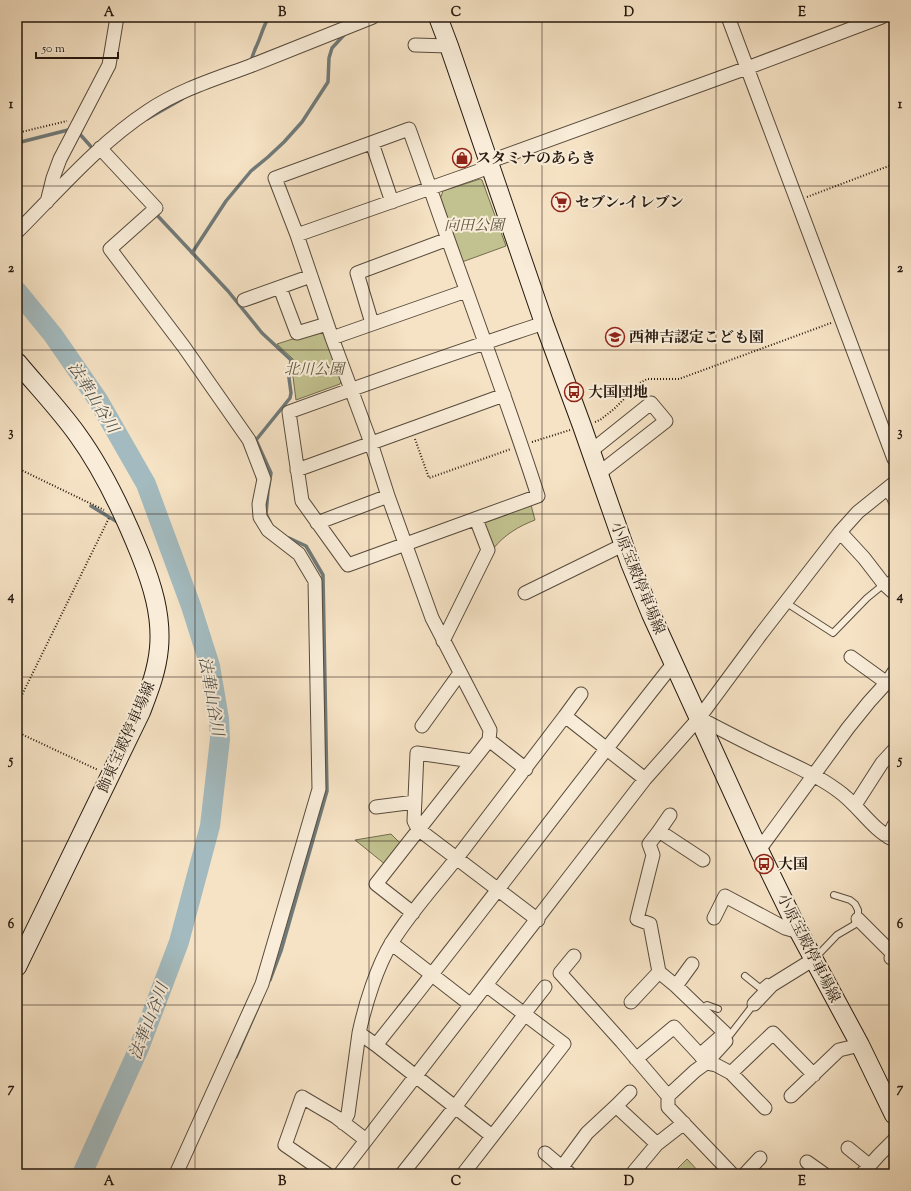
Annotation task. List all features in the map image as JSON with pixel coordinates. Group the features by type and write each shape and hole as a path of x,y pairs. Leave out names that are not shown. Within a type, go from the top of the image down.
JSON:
{"main road":[{"name":"小原宝殿停車場線","path":"438,17 623,545 651,614 759,850 799,932 860,1045 894,1115"},
{"name":"飾東宝殿停車場線","path":"17,362 77,434 101,471 115,512 150,580 158,614 159,649 153,681 141,712 17,967"}],"street":[{"path":"48,202 53,178 60,159 109,65 117,17"},
{"path":"17,232 127,125 170,97 200,83 250,66 373,17"},
{"path":"728,17 894,459"},
{"path":"297,235 430,188 489,164 882,17"},
{"path":"415,45 449,46"},
{"path":"413,913 376,884 488,740 490,730 432,618 405,545 371,443 350,390 297,235 275,178 410,129 466,291 485,342 522,445 538,496 405,545 348,565 302,501 289,412 350,390 485,342 544,323"},
{"path":"372,143 392,202"},
{"path":"100,152 152,211 110,249 184,347 249,440 264,479 259,504 260,517 268,530 299,554 315,581 319,789 262,984 176,1174"},
{"path":"372,323 356,274 448,240"},
{"path":"244,300 311,276"},
{"path":"280,288 297,333 327,324"},
{"path":"332,338 466,291"},
{"path":"297,470 504,395"},
{"path":"590,451 651,403 666,421 598,474"},
{"path":"340,1174 486,984 538,920 645,779 699,718 785,602 840,532 858,512 889,487"},
{"path":"317,523 388,496"},
{"path":"443,641 488,550 476,519"},
{"path":"840,532 864,558 889,580 894,593"},
{"path":"525,593 623,545"},
{"path":"759,850 869,702 891,681 851,657"},
{"path":"376,1045 674,664"},
{"path":"422,726 460,672"},
{"path":"343,1122 348,1114 359,1033 367,1001 379,970 392,943 413,913 458,858 526,769 581,694"},
{"path":"565,716 645,779"},
{"path":"699,718 814,774 839,791 855,805 875,827 891,838 894,825"},
{"path":"488,740 526,769"},
{"path":"855,805 882,763 894,750"},
{"path":"472,761 416,753 414,821 418,829 538,920"},
{"path":"376,807 415,802"},
{"path":"668,1096 695,1071 724,1033 676,986 659,972 650,924 637,919 653,855 648,844 670,815"},
{"path":"658,831 703,860"},
{"path":"714,918 725,896 785,928 799,932"},
{"path":"858,919 892,953 891,958 894,959"},
{"path":"392,943 471,1005"},
{"path":"574,956 560,973 562,981 636,1059 668,1096 668,1107 732,1174"},
{"path":"754,1004 772,985 814,959"},
{"path":"676,986 692,964"},
{"path":"631,1002 659,972"},
{"path":"463,1174 564,1044 486,984"},
{"path":"402,1174 455,1107 545,987"},
{"path":"636,1059 674,1027 703,1059 732,1073 765,1108"},
{"path":"359,1033 492,1136"},
{"path":"732,1073 773,1033 814,1075"},
{"path":"703,1059 730,1035"},
{"path":"791,1096 839,1050 860,1045"},
{"path":"545,1153 566,1171 587,1133 630,1092"},
{"path":"327,1174 285,1145 302,1097 343,1122 366,1140"},
{"path":"616,1106 657,1144"},
{"path":"632,1174 657,1144 684,1123"},
{"path":"848,1148 865,1170 894,1140"},
{"path":"745,1174 760,1158"},
{"path":"807,1162 824,1174"}],"lane":[{"path":"889,487 890,498 894,507"},
{"path":"785,602 833,633 867,598 889,580"},
{"path":"814,959 837,936 854,925 858,919 858,910 855,904 850,900 834,895"},
{"path":"745,976 760,988 775,976 784,974 788,975"},
{"path":"730,1035 754,1004"},
{"path":"700,1010 707,1005 718,1009"}],"path":[{"path":"17,133 71,120 77,128"},
{"path":"796,201 894,164"},
{"path":"411,429 428,478 522,445 600,420 614,409 640,383 647,380 679,379 841,319"},
{"path":"17,468 106,511 115,512 17,705"},
{"path":"17,732 110,776"}],"green space":[{"name":"向田公園","path":"480,179 482,180 506,246 462,262 440,199 443,191"},
{"name":"北川公園","path":"321,330 325,331 342,379 340,384 296,400 292,369 293,359 277,344"},
{"path":"531,505 535,520 512,532 502,539 493,549 483,523"},
{"path":"391,834 401,844 386,865 355,840"},
{"path":"687,1159 701,1174 682,1174 677,1169"}],"waterway":[{"path":"251,62 269,17"},
{"path":"192,253 226,201 251,171 284,142 302,122 328,82 329,58 332,48 344,35"},
{"path":"147,119 182,99"},
{"path":"17,143 72,129"},
{"path":"78,132 94,150"},
{"path":"155,213 228,291 262,333 291,360 289,378 291,393 290,398 256,440 271,473 266,514 270,522"},
{"name":"法華山谷川","path":"17,291 53,335 98,400 146,484 191,606 210,666 219,719 220,739 210,826 179,942 139,1048 82,1174"},
{"path":"91,506 119,523"},
{"path":"270,980 281,951 327,791 323,575 306,546 289,538"},
{"path":"236,1057 261,1000"}],"place":[{"name":"スタミナのあらき","path":"462,158"},
{"name":"セブン-イレブン","path":"561,202"},
{"name":"西神吉認定こども園","path":"615,337"},
{"name":"大国団地","path":"574,392"},
{"name":"大国","path":"764,864"}]}
